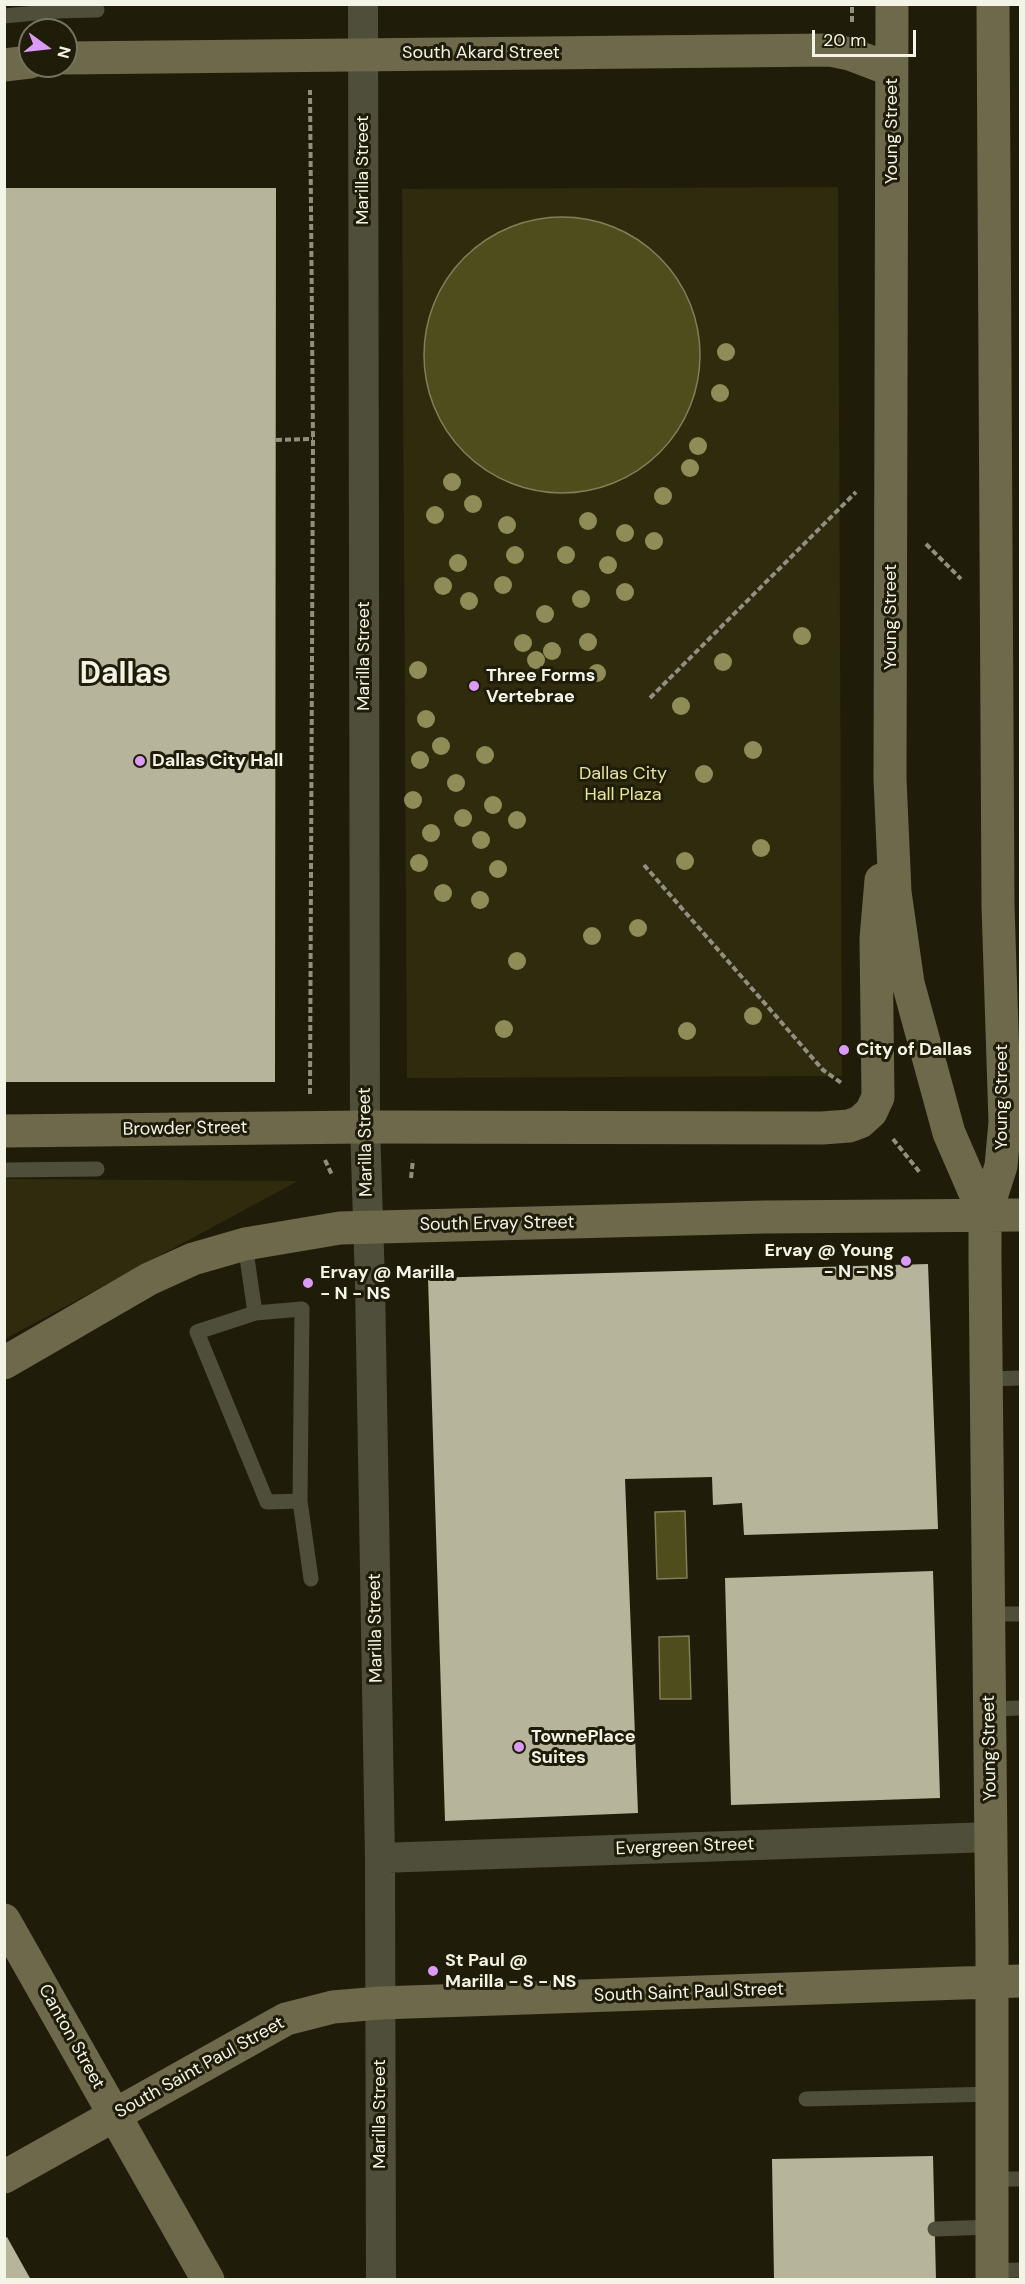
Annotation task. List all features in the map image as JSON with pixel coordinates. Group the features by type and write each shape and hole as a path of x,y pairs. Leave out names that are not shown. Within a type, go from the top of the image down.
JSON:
{"main road":[{"name":"Young Street","path":"892,4 890,779 896,892 908,983 949,1133 986,1216"},
{"name":"Young Street","path":"993,4 998,906 1005,1122 1001,1167 986,1216 986,1379 988,1614 1005,1709 991,1837 1006,1982 992,2094 1006,2179 992,2227 1001,2273"},
{"name":"South Akard Street","path":"78,58 830,50 850,54 892,70"},
{"name":"Browder Street","path":"4,1131 365,1127 822,1128 849,1126 860,1122 871,1112 878,1096 876,939 890,779"},
{"name":"South Ervay Street","path":"4,1363 149,1279 193,1259 245,1244 340,1228 764,1217 1020,1215"},
{"name":"Canton Street","path":"4,1920 208,2280"},
{"name":"South Saint Paul Street","path":"4,2177 286,2019 333,2007 380,2003 1006,1982"}],"street":[{"name":"Marilla Street","path":"363,4 365,1127 380,1858 381,2280"},
{"name":"Evergreen Street","path":"380,1858 991,1837"}],"lane":[{"path":"4,16 57,10 97,10"},
{"path":"4,1170 97,1169"},
{"path":"245,1244 255,1312"},
{"path":"300,1501 267,1502 197,1332 255,1312 302,1309 300,1501 311,1579"},
{"path":"986,1379 1020,1378"},
{"path":"988,1614 1020,1614"},
{"path":"806,2099 992,2094"},
{"path":"935,2229 992,2227"}],"path":[{"path":"310,83 313,439 310,1096"},
{"path":"276,440 313,439"},
{"path":"650,698 856,492"},
{"path":"919,537 964,583"},
{"path":"644,865 823,1070 852,1091"},
{"path":"889,1133 921,1174"}],"green space":[{"name":"Dallas City Hall Plaza","path":"838,187 842,1076 407,1078 402,189","holes":["628,233 648,246 680,282 697,327 700,351 693,399 670,441 496,477 476,464 458,447 431,311 440,289 454,269 470,251 490,237"]},
{"path":"5,1179 298,1181 5,1339"}],"shaded area":[{"path":"562,217 589,220 615,227 639,240 660,257 677,278 690,302 697,328 700,355 697,382 690,408 677,432 660,453 639,470 615,483 589,490 562,493 535,490 509,483 485,470 464,453 447,432 434,408 427,382 424,355 427,328 434,302 447,278 464,257 485,240 509,227 535,220"},
{"path":"685,1511 687,1578 657,1579 655,1512"},
{"path":"689,1636 691,1699 660,1699 659,1637"}],"building":[{"name":"Dallas City Hall","path":"4,188 276,188 275,1082 4,1082"},
{"path":"928,1264 938,1529 744,1535 742,1503 713,1505 712,1477 625,1479 638,1813 445,1821 428,1278"},
{"path":"933,1571 940,1798 731,1805 725,1578"},
{"path":"933,2156 936,2280 774,2280 772,2159"},
{"path":"7,2237 31,2280 4,2280 4,2239"}],"place":[{"name":"Three Forms Vertebrae","path":"474,686"},
{"name":"Dallas City Hall","path":"140,761"},
{"name":"City of Dallas","path":"844,1050"},
{"name":"Ervay @ Young - N - NS","path":"906,1261"},
{"name":"Ervay @ Marilla - N - NS","path":"308,1283"},
{"name":"TownePlace Suites","path":"519,1747"},
{"name":"St Paul @ Marilla - S - NS","path":"433,1971"}],"district":[{"name":"Dallas","path":"124,675"}]}
